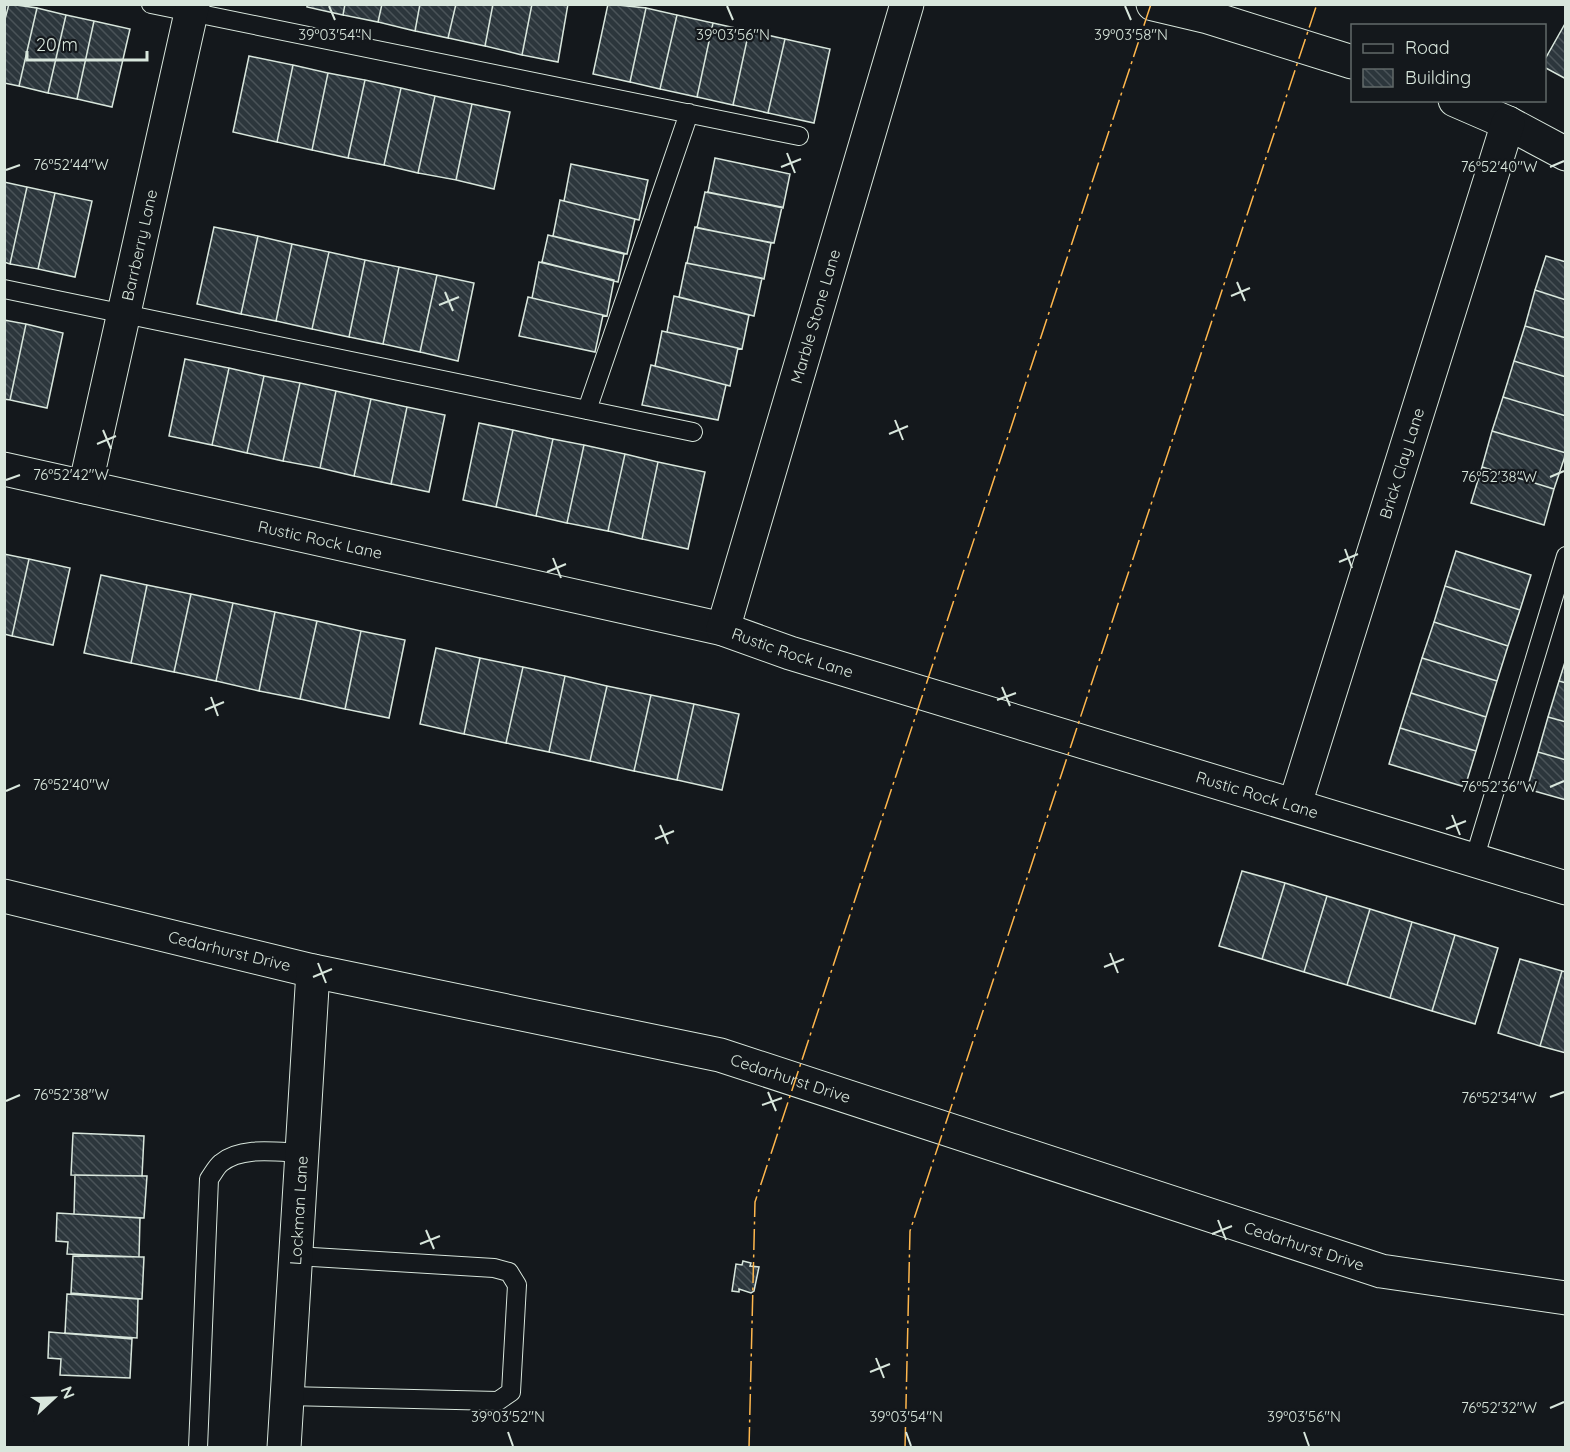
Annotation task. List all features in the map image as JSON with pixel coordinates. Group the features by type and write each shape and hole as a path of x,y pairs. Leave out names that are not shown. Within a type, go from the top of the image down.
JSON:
{"street":[{"name":"Marble Stone Lane","path":"723,629 907,4"},
{"path":"1153,4 1208,17 1351,61"},
{"name":"Barrberry Lane","path":"86,487 192,8"},
{"path":"1460,102 1508,123 1566,154"},
{"name":"Brick Clay Lane","path":"1295,804 1508,123"},
{"name":"Rustic Rock Lane","path":"4,469 723,629 790,653 1295,804 1566,888"},
{"name":"Cedarhurst Drive","path":"4,896 313,971 720,1055 1381,1271 1566,1298"},
{"name":"Lockman Lane","path":"284,1448 313,971"}],"lane":[{"path":"151,4 192,8 799,136"},
{"path":"587,410 689,113"},
{"path":"4,289 693,432"},
{"path":"1474,860 1566,556"},
{"path":"198,1448 209,1179 221,1163 239,1155 257,1152 302,1153"},
{"path":"287,1396 498,1401 511,1392 512,1380 517,1285 509,1272 494,1268 296,1256"}],"building":[{"path":"4,4 9,4 4,23"},
{"path":"9,4 37,8 19,86 4,83 4,23"},
{"path":"307,4 345,4 343,15 307,7"},
{"path":"345,4 382,4 378,22 343,15"},
{"path":"382,4 420,4 415,31 378,22"},
{"path":"420,4 456,4 448,38 415,31"},
{"path":"456,4 493,4 485,46 448,38"},
{"path":"493,4 532,4 522,55 485,46"},
{"path":"532,4 568,4 558,62 522,55"},
{"path":"608,4 646,8 630,82 593,74"},
{"path":"37,8 66,15 48,93 19,86"},
{"path":"646,8 677,15 660,89 630,82"},
{"path":"66,15 94,21 77,99 48,93"},
{"path":"677,15 713,23 697,97 660,89"},
{"path":"94,21 130,29 112,107 77,99"},
{"path":"1566,22 1566,79 1546,68 1546,57"},
{"path":"713,23 749,31 733,105 697,97"},
{"path":"749,31 785,39 768,113 733,105"},
{"path":"785,39 830,49 814,123 768,113"},
{"path":"249,56 293,65 277,142 233,132"},
{"path":"293,65 328,73 312,150 277,142"},
{"path":"328,73 365,80 348,158 312,150"},
{"path":"365,80 401,88 384,165 348,158"},
{"path":"401,88 435,96 418,173 384,165"},
{"path":"435,96 472,104 456,180 418,173"},
{"path":"472,104 510,112 494,189 456,180"},
{"path":"715,158 790,174 783,208 708,192"},
{"path":"571,164 648,180 639,220 564,201"},
{"path":"4,182 27,187 10,264 4,262"},
{"path":"27,187 55,193 38,269 10,264"},
{"path":"705,192 782,207 774,243 697,228"},
{"path":"55,193 92,201 75,277 38,269"},
{"path":"560,200 635,219 627,254 553,236"},
{"path":"214,227 258,236 241,314 197,304"},
{"path":"695,227 771,243 764,279 687,263"},
{"path":"548,235 624,254 618,282 542,262"},
{"path":"258,236 292,244 276,321 241,314"},
{"path":"292,244 329,252 312,329 276,321"},
{"path":"329,252 365,260 349,337 312,329"},
{"path":"1546,256 1566,262 1566,300 1535,290"},
{"path":"365,260 399,267 383,344 349,337"},
{"path":"539,262 614,280 607,316 532,298"},
{"path":"686,263 762,278 754,316 679,297"},
{"path":"399,267 437,275 420,352 383,344"},
{"path":"437,275 474,283 458,361 420,352"},
{"path":"1535,290 1566,300 1566,338 1525,326"},
{"path":"674,296 749,315 742,349 667,332"},
{"path":"528,297 603,315 595,352 519,336"},
{"path":"4,320 26,324 10,400 4,399"},
{"path":"26,324 63,333 47,408 10,400"},
{"path":"1525,326 1566,338 1566,377 1514,361"},
{"path":"662,331 738,348 730,386 655,366"},
{"path":"185,359 229,368 212,445 169,436"},
{"path":"1514,361 1566,377 1566,416 1503,397"},
{"path":"651,365 726,385 718,420 642,405"},
{"path":"229,368 264,376 247,453 212,445"},
{"path":"264,376 300,383 283,461 247,453"},
{"path":"300,383 336,391 320,468 283,461"},
{"path":"336,391 371,399 354,476 320,468"},
{"path":"1503,397 1566,416 1566,453 1492,431"},
{"path":"371,399 407,407 391,484 354,476"},
{"path":"407,407 445,415 429,492 391,484"},
{"path":"479,423 513,430 496,507 463,500"},
{"path":"513,430 553,439 536,516 496,507"},
{"path":"1492,431 1566,453 1554,489 1482,467"},
{"path":"553,439 584,445 567,523 536,516"},
{"path":"584,445 625,454 608,531 567,523"},
{"path":"625,454 658,462 642,539 608,531"},
{"path":"658,462 705,472 688,549 642,539"},
{"path":"1482,467 1554,489 1544,525 1471,503"},
{"path":"1456,551 1531,575 1520,610 1445,586"},
{"path":"4,554 29,559 12,636 4,634"},
{"path":"29,559 70,568 53,645 12,636"},
{"path":"101,575 147,585 131,663 84,653"},
{"path":"147,585 191,594 174,672 131,663"},
{"path":"1445,586 1520,610 1508,646 1434,622"},
{"path":"191,594 233,603 216,681 174,672"},
{"path":"233,603 275,612 259,691 216,681"},
{"path":"275,612 317,621 300,699 259,691"},
{"path":"317,621 361,631 345,709 300,699"},
{"path":"1434,622 1508,646 1497,681 1422,658"},
{"path":"361,631 405,640 389,718 345,709"},
{"path":"436,648 480,658 464,734 420,724"},
{"path":"480,658 523,667 506,743 464,734"},
{"path":"1422,658 1497,681 1486,717 1411,693"},
{"path":"1566,659 1566,683 1559,681"},
{"path":"523,667 565,676 549,752 506,743"},
{"path":"565,676 607,686 590,761 549,752"},
{"path":"1559,681 1566,683 1566,722 1548,717"},
{"path":"607,686 651,695 634,771 590,761"},
{"path":"1411,693 1486,717 1476,751 1400,728"},
{"path":"651,695 694,704 677,780 634,771"},
{"path":"694,704 739,714 722,790 677,780"},
{"path":"1548,717 1566,722 1566,760 1538,752"},
{"path":"1400,728 1476,751 1465,787 1389,764"},
{"path":"1538,752 1566,760 1566,800 1527,789"},
{"path":"1242,871 1285,883 1262,959 1219,946"},
{"path":"1285,883 1327,896 1304,972 1262,959"},
{"path":"1327,896 1370,909 1347,985 1304,972"},
{"path":"1370,909 1412,922 1390,998 1347,985"},
{"path":"1412,922 1455,935 1432,1011 1390,998"},
{"path":"1455,935 1498,948 1475,1024 1432,1011"},
{"path":"1520,959 1562,971 1540,1046 1498,1033"},
{"path":"1562,971 1566,972 1566,1053 1540,1046"},
{"path":"73,1133 144,1136 142,1176 71,1175"},
{"path":"75,1175 147,1176 144,1218 74,1214"},
{"path":"57,1213 140,1218 139,1257 67,1254 68,1242 56,1241"},
{"path":"73,1256 144,1257 142,1299 71,1293"},
{"path":"743,1261 751,1263 750,1266 759,1267 754,1291 751,1293 739,1289 739,1292 732,1291 736,1264 742,1265"},
{"path":"67,1294 138,1299 137,1338 65,1333"},
{"path":"49,1332 132,1339 130,1378 60,1375 61,1359 48,1358"}],"power":[{"path":"749,1448 755,1202 1151,4"},
{"path":"905,1448 910,1231 1317,4"}]}
